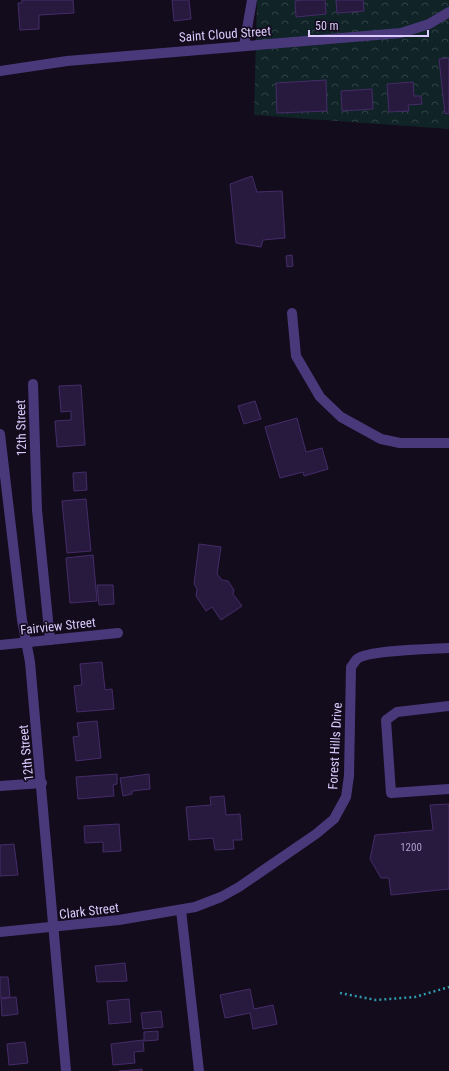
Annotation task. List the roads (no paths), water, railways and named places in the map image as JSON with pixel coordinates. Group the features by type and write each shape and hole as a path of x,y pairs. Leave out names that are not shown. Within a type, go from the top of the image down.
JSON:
{"street":[{"path":"244,46 252,0"},
{"name":"Saint Cloud Street","path":"0,71 67,61 401,33 429,24 449,12"},
{"path":"292,313 296,356 320,397 341,418 381,439 400,444 449,443"},
{"name":"12th Street","path":"33,384 38,510 50,640"},
{"name":"12th Street","path":"0,434 4,506 30,662 42,783 66,1071"},
{"name":"Fairview Street","path":"0,645 118,633"},
{"name":"Forest Hills Drive","path":"181,910 212,901 239,887 293,851 334,819 346,797 349,776 351,667 357,659 371,654 386,652 449,648"},
{"path":"449,706 397,712 386,720 391,793 449,789"},
{"path":"0,786 42,783"},
{"path":"181,910 199,1071"},
{"name":"Clark Street","path":"0,932 54,928 181,910"}]}
